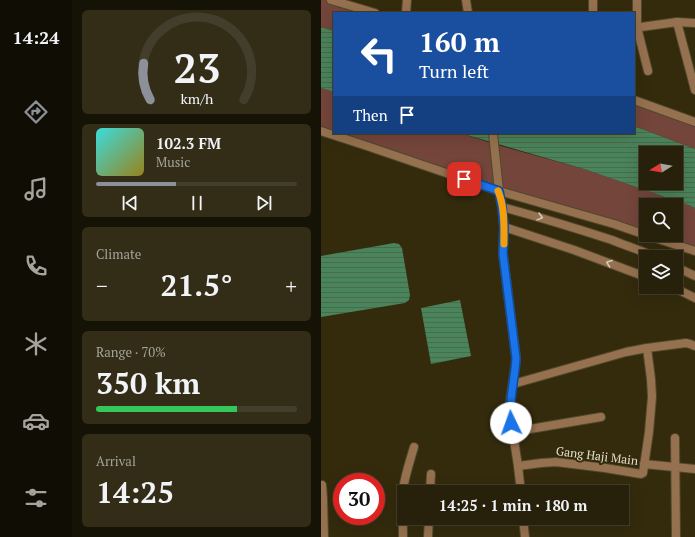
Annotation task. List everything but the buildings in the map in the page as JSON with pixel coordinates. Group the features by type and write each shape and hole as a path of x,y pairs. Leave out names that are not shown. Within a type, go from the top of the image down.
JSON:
{"street":[{"path":"331,0 343,2 372,12"},
{"path":"405,12 407,0"},
{"path":"465,0 467,12"},
{"path":"593,0 593,12"},
{"path":"637,0 635,28 648,71"},
{"path":"635,28 677,22 695,23"},
{"path":"677,22 695,90"},
{"path":"635,100 695,122"},
{"path":"321,132 499,191 615,224 639,233"},
{"path":"493,134 504,227 503,254 516,358 510,402 510,414 519,466 520,485"},
{"path":"502,207 547,219 639,250"},
{"path":"504,227 574,250 639,274"},
{"path":"667,242 695,251"},
{"path":"683,270 695,276"},
{"path":"683,292 695,298"},
{"path":"513,384 626,352 686,343 695,346"},
{"name":"Gang Haji Main","path":"519,466 556,462 641,474 644,472 652,397 647,348"},
{"path":"512,432 601,417"},
{"path":"675,438 676,537"},
{"path":"403,537 404,489 414,447"},
{"path":"644,464 695,470"},
{"path":"430,485 431,474"},
{"path":"322,485 324,537"},
{"path":"428,537 429,525"},
{"path":"524,525 525,537"}],"shaded area":[{"path":"321,0 331,0 371,12 333,12 333,31 321,27"},
{"path":"321,27 333,31 333,92 321,88"},
{"path":"321,88 333,92 333,134 463,134 584,169 639,188 639,190 645,190 668,198 639,198 639,234 321,133"},
{"path":"635,101 695,122 695,149 635,126"},
{"path":"635,126 695,149 695,209 683,203 683,198 668,198 645,190 683,190 683,146 639,146 639,188 584,169 463,134 635,134"},
{"path":"683,203 695,209 695,252 664,242 683,242"},
{"path":"394,243 399,244 402,248 410,295 409,300 405,303 321,317 321,256"},
{"path":"460,300 471,356 431,364 421,308"}],"slow traffic":[{"path":"498,191 502,207 504,244"}],"route":[{"path":"464,179 499,191 504,227 503,254 516,358 510,402 511,423"}]}
